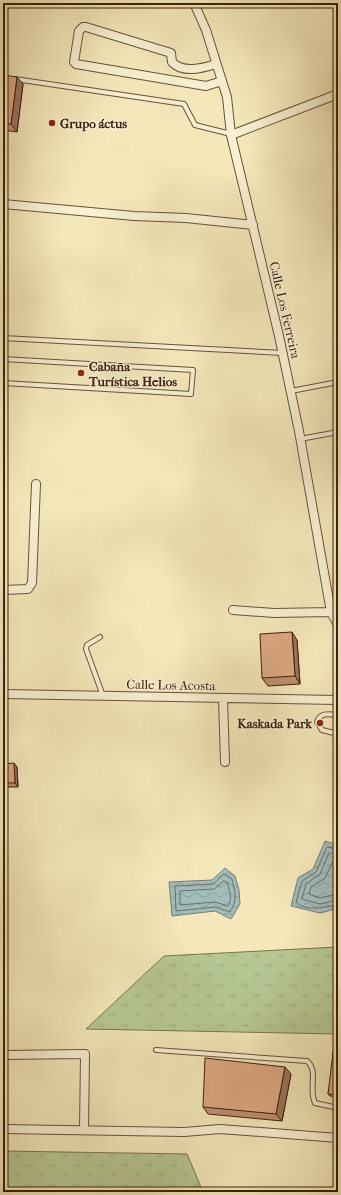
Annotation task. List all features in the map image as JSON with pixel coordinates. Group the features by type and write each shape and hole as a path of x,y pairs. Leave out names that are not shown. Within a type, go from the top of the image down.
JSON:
{"street":[{"name":"Calle Los Ferreira","path":"194,3 206,30 226,97 231,134 282,353 300,439 331,612 338,625"},
{"path":"216,64 201,69 190,69 175,65 172,62 171,53 86,27 83,27 79,31 74,58 76,64 206,86 222,81"},
{"path":"231,134 338,94"},
{"path":"3,204 134,216 186,218 252,225"},
{"path":"3,590 24,590 28,589 32,583 36,484"},
{"path":"233,610 274,613 331,612"},
{"name":"Calle Los Acosta","path":"3,694 338,700"},
{"path":"223,698 224,762"},
{"path":"3,1055 85,1054 84,1130"},
{"path":"3,1129 184,1132 220,1129 338,1138"}],"lane":[{"path":"10,78 184,104 195,125 231,134"},
{"path":"3,338 282,353"},
{"path":"3,359 193,370 191,394 3,383"},
{"path":"290,391 338,382"},
{"path":"300,439 338,432"},
{"path":"100,637 87,645 86,649 103,696"},
{"path":"338,715 322,715 317,722 322,730 338,734"},
{"path":"156,1050 307,1061 313,1069 313,1097 315,1102 338,1108"}],"green space":[{"path":"338,947 338,1034 86,1029 164,956"},
{"path":"3,1151 187,1154 203,1192 3,1192"}],"water":[{"path":"325,841 338,845 338,904 336,909 320,913 291,906 298,878 313,869"},
{"path":"225,868 235,876 239,890 240,904 231,919 215,911 172,916 169,882 212,880"}],"building":[{"path":"3,75 17,77 11,124 3,123"},
{"path":"292,632 295,676 262,678 260,634"},
{"path":"14,763 15,783 3,783 3,764"},
{"path":"335,1036 338,1037 338,1095 328,1094"},
{"path":"205,1058 285,1067 276,1114 203,1107"}],"place":[{"name":"Grupo áctus","path":"52,123"},
{"name":"Cabaña Turística Helios","path":"81,373"},
{"name":"Kaskada Park","path":"320,723"}]}
